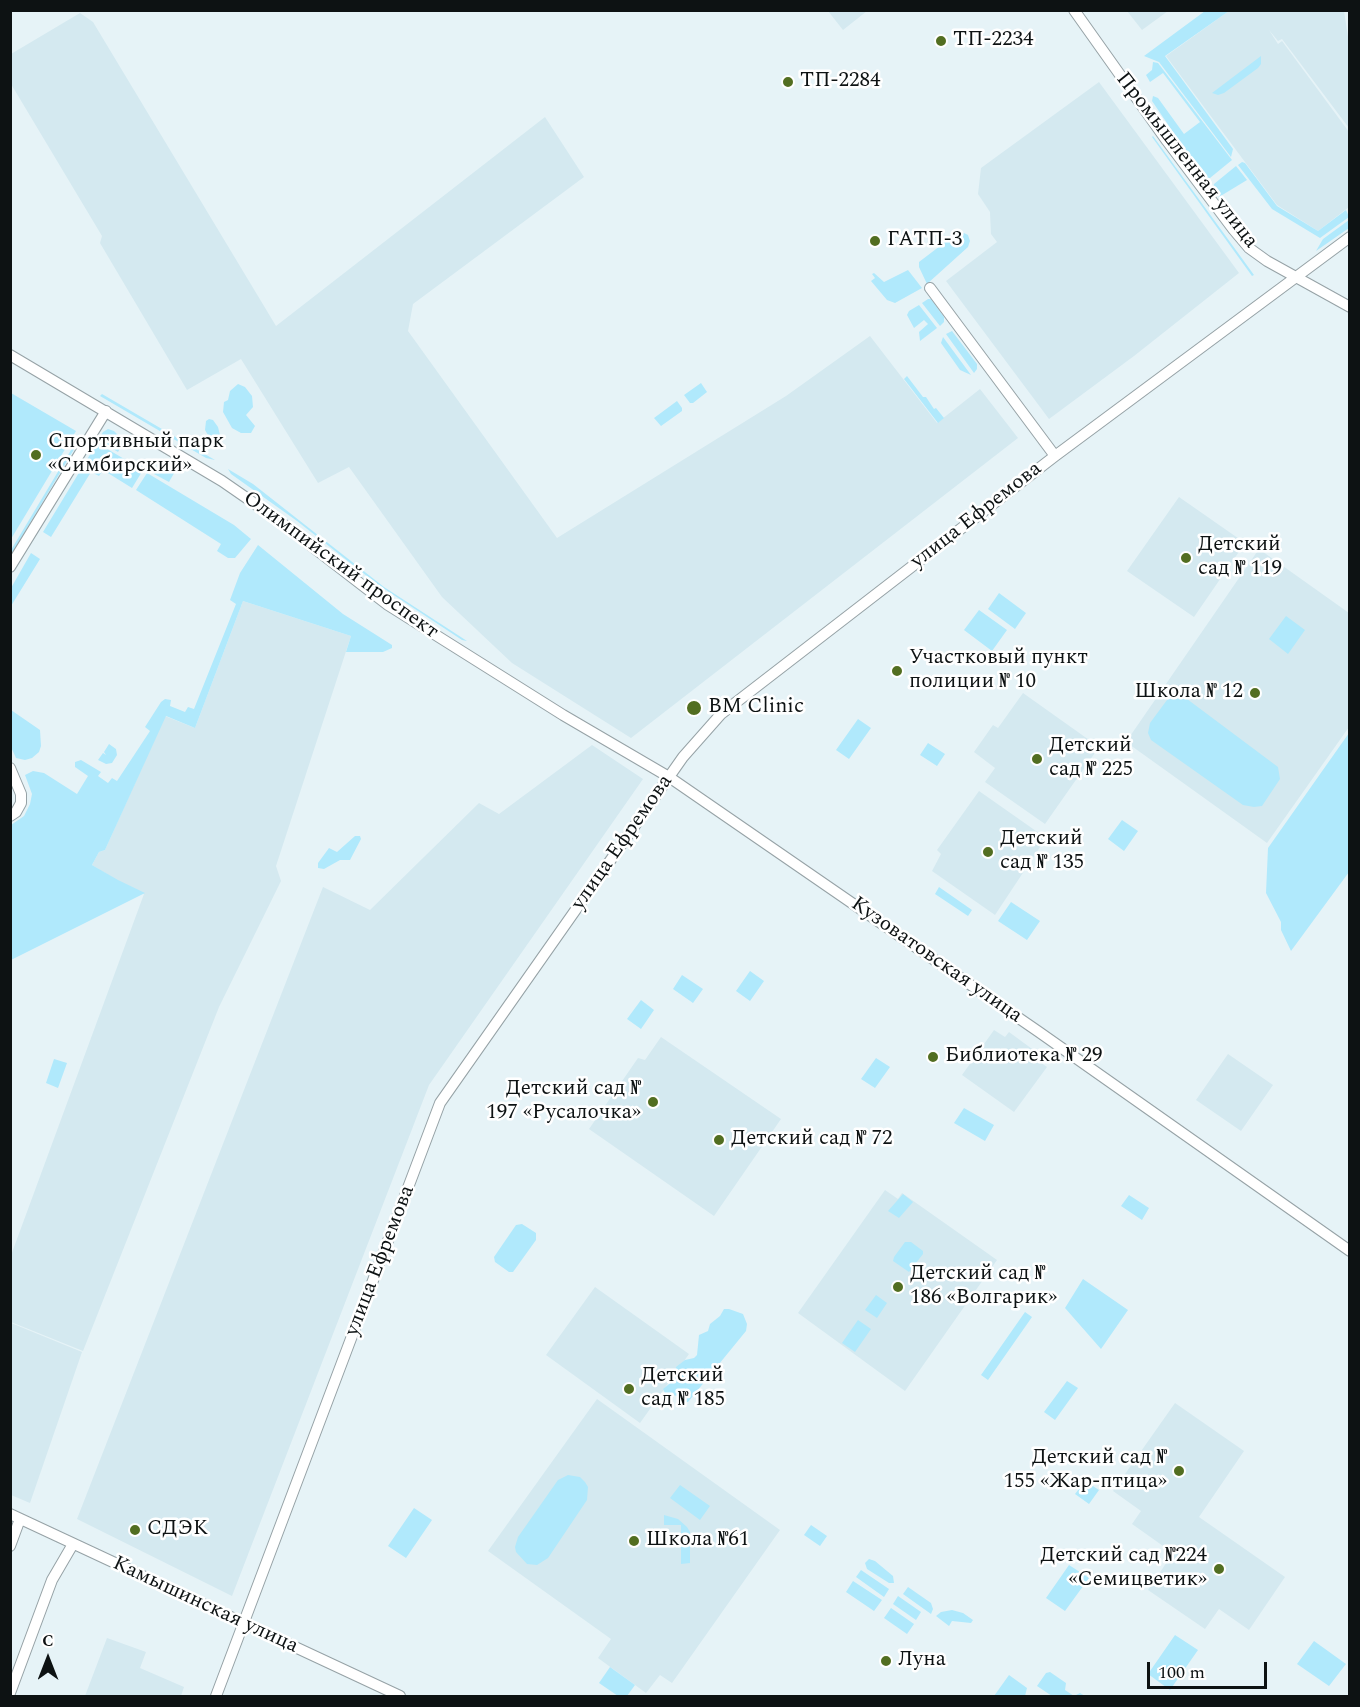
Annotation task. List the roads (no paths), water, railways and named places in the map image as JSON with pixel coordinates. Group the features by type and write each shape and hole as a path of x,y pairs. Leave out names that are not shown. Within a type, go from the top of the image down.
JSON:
{"street":[{"name":"Промышленная улица","path":"1074,10 1249,248 1267,261 1350,307"},
{"name":"улица Ефремова","path":"216,1696 440,1103 669,777 701,735 721,714 1055,456 1350,237"},
{"path":"930,288 1055,456"},
{"name":"Олимпийский проспект","path":"10,355 248,499 372,594 417,624 563,715 669,777"},
{"path":"10,567 106,411"},
{"path":"10,768 21,794 21,803 16,812 10,816"},
{"name":"Кузоватовская улица","path":"669,777 1039,1032 1350,1251"},
{"path":"10,1546 15,1517"},
{"name":"Камышинская улица","path":"15,1517 400,1696"},
{"path":"10,1693 52,1580 73,1544"}],"place":[{"name":"ТП-2234","path":"941,41"},
{"name":"ТП-2284","path":"788,82"},
{"name":"ГАТП-3","path":"875,241"},
{"name":"Спортивный парк «Симбирский»","path":"36,455"},
{"name":"Детский сад № 119","path":"1186,558"},
{"name":"Участковый пункт полиции № 10","path":"897,671"},
{"name":"Школа № 12","path":"1255,693"},
{"name":"BM Clinic","path":"694,708"},
{"name":"Детский сад № 225","path":"1037,759"},
{"name":"Детский сад № 135","path":"988,852"},
{"name":"Библиотека № 29","path":"933,1057"},
{"name":"Детский сад № 197 «Русалочка»","path":"653,1102"},
{"name":"Детский сад № 72","path":"719,1140"},
{"name":"Детский сад № 186 «Волгарик»","path":"898,1287"},
{"name":"Детский сад № 185","path":"629,1389"},
{"name":"Детский сад № 155 «Жар-птица»","path":"1179,1471"},
{"name":"СДЭК","path":"135,1530"},
{"name":"Школа №61","path":"634,1541"},
{"name":"Детский сад №224 «Семицветик»","path":"1219,1569"},
{"name":"Луна","path":"886,1661"}]}
